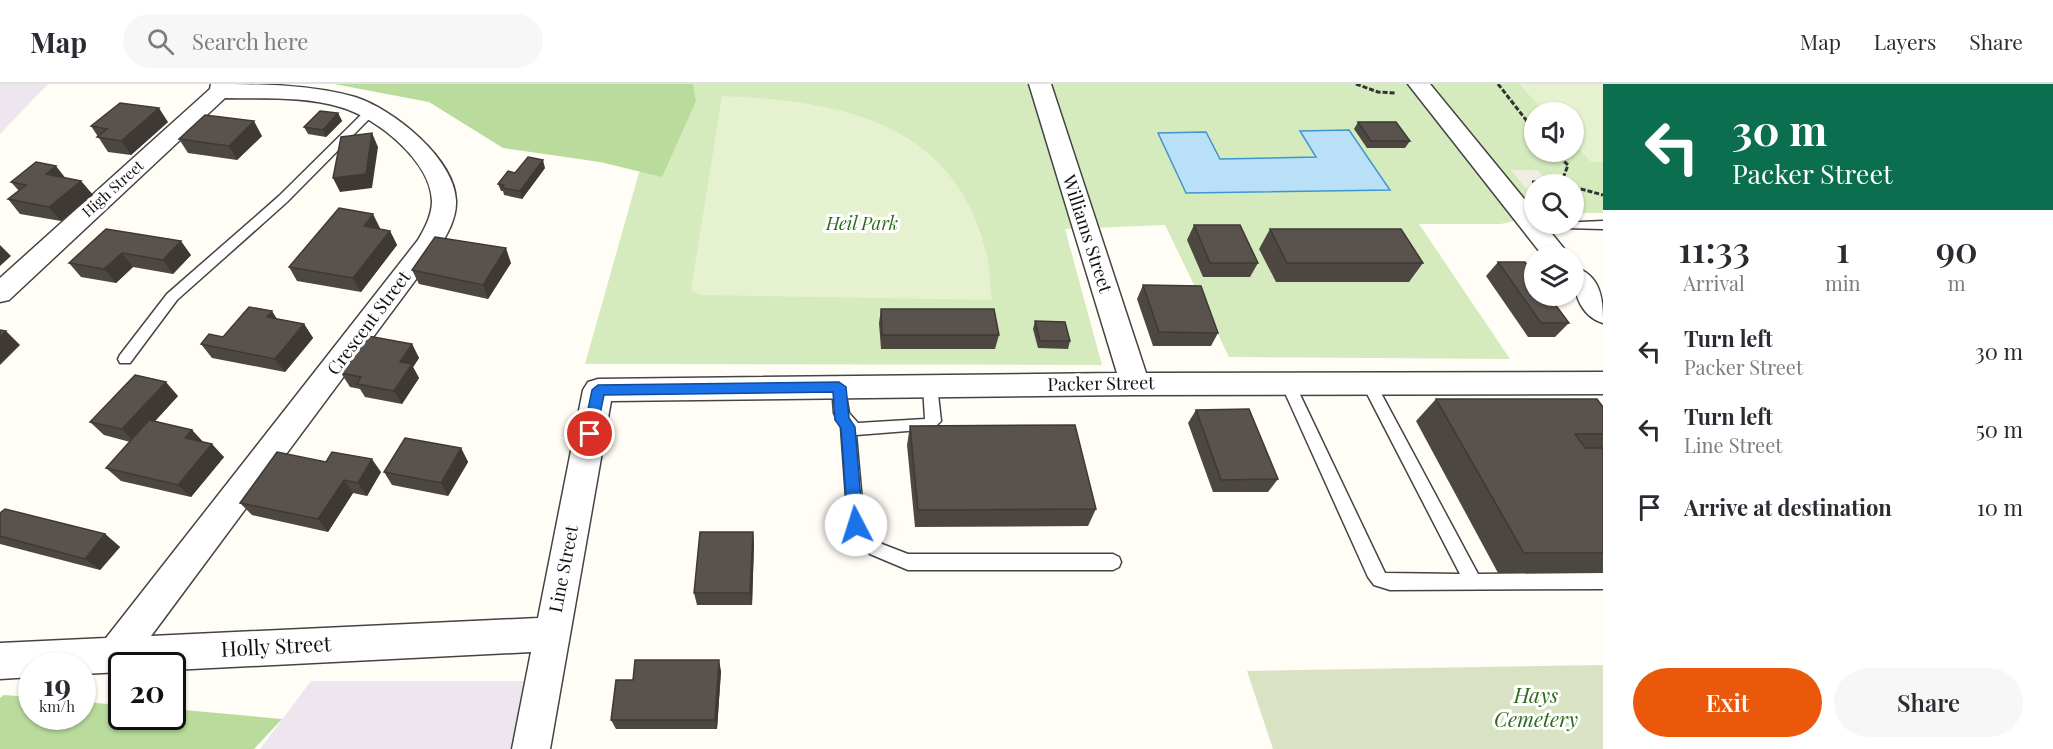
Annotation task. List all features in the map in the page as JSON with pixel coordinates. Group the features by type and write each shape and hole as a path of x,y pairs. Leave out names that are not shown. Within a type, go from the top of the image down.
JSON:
{"street":[{"name":"Williams Street","path":"1040,84 1135,384"},
{"path":"1419,84 1524,214"},
{"name":"Crescent Street","path":"118,652 421,255 440,222 443,195 427,158 387,121 349,103 294,94 221,88"},
{"name":"High Street","path":"0,293 221,88"},
{"path":"1540,234 1549,246"},
{"path":"1584,289 1603,313"},
{"name":"Packer Street","path":"598,390 1135,384 1603,383"},
{"name":"Line Street","path":"531,749 598,390"},
{"name":"Holly Street","path":"160,652 552,634"},
{"name":"Holly Street","path":"0,661 108,654"}],"lane":[{"path":"125,359 172,297 283,199 369,113"},
{"path":"1584,225 1603,225"},
{"path":"1288,384 1374,572 1380,580 1603,581"},
{"path":"1369,384 1473,582"},
{"path":"848,427 857,429 928,425 933,421 934,413 930,386"},
{"path":"839,387 842,420 848,427 856,525 876,549 908,562 1113,562"}],"path":[{"path":"1498,84 1524,117"},
{"path":"1584,190 1603,195"}],"shaded area":[{"path":"0,84 48,84 0,134"},
{"path":"1511,170 1538,170 1541,174 1524,174 1524,186"},
{"path":"311,681 529,681 515,749 260,749"}],"green space":[{"path":"334,84 693,84 696,101 662,177 600,162 503,148 429,102"},
{"name":"Heil Park","path":"664,84 1603,84 1603,213 1584,213 1584,174 1524,174 1524,218 1501,224 1419,224 1510,359 1229,357 1165,225 1065,229 1102,365 585,364"},
{"path":"1519,84 1603,84 1603,162 1591,162 1584,154 1584,102 1536,102"},
{"path":"722,96 810,104 850,113 888,127 921,147 949,174 971,210 987,255 992,300 701,295 691,290"},
{"name":"Hays Cemetery","path":"1603,665 1603,749 1273,749 1247,671"},
{"path":"4,695 18,696 18,730 96,730 96,703 108,704 108,730 186,730 186,710 282,719 254,749 0,749 0,698"}],"water":[{"path":"1349,130 1390,190 1186,193 1158,133 1206,132 1220,159 1316,157 1300,131"}],"building":[{"path":"120,103 159,108 121,141 97,137 107,129 91,126"},
{"path":"320,111 338,113 323,130 304,127"},
{"path":"205,115 254,121 229,146 179,139"},
{"path":"1358,122 1396,122 1410,141 1371,141"},
{"path":"372,133 366,174 333,178 341,137"},
{"path":"528,157 543,160 520,191 502,188 504,185 498,184 508,171 515,173"},
{"path":"36,162 56,166 46,174 81,181 49,207 8,199 26,185 11,182"},
{"path":"339,208 373,214 364,226 390,231 353,278 289,267"},
{"path":"1194,225 1240,225 1258,263 1210,263"},
{"path":"106,229 181,241 163,260 122,253 104,269 69,263"},
{"path":"1270,229 1401,229 1423,263 1287,263"},
{"path":"435,237 506,248 483,285 412,270"},
{"path":"1498,262 1524,262 1524,299"},
{"path":"1143,285 1201,286 1218,333 1159,332"},
{"path":"1529,306 1556,306 1569,323 1541,323"},
{"path":"249,307 272,311 267,317 304,324 275,359 201,344 209,334 223,337"},
{"path":"881,309 994,309 999,335 882,335"},
{"path":"1035,321 1065,322 1070,341 1040,341"},
{"path":"368,336 412,344 400,362 412,364 394,391 357,384 361,377 341,373"},
{"path":"135,375 166,382 122,429 90,422"},
{"path":"1436,399 1597,399 1603,407 1603,434 1575,434 1585,448 1603,448 1603,553 1524,553"},
{"path":"1249,409 1278,479 1221,480 1196,410"},
{"path":"149,420 192,430 185,438 212,444 178,485 106,468"},
{"path":"1075,425 1096,509 918,510 910,426"},
{"path":"405,438 461,448 441,483 384,472"},
{"path":"277,452 326,462 332,452 372,459 358,483 344,480 318,519 240,503"},
{"path":"5,509 105,534 85,559 0,536 0,513"},
{"path":"700,532 753,532 750,593 694,593"},
{"path":"635,660 719,660 715,720 611,720 616,680 633,680"}],"route":[{"path":"590,434 598,390 839,387 842,420 848,427 856,525"}]}
